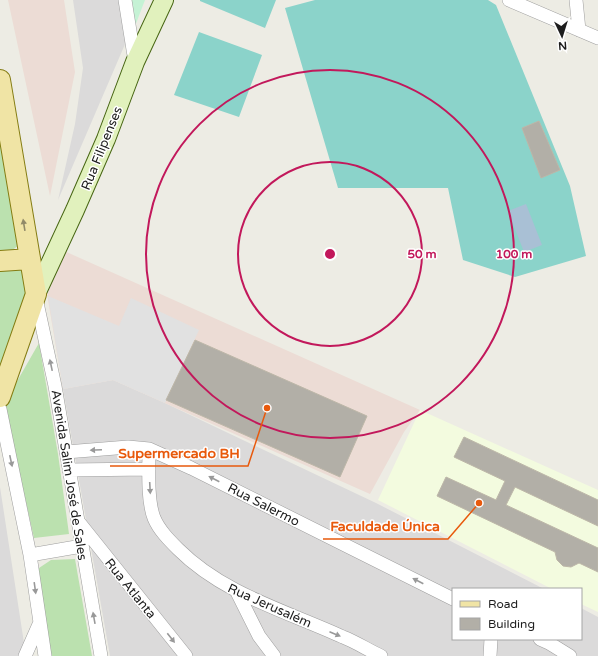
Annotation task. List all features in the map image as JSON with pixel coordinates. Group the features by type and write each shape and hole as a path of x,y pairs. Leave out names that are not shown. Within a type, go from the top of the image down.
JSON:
{"main road":[{"path":"0,80 36,294 0,397"},
{"path":"0,261 30,259"}],"street":[{"path":"125,0 136,62"},
{"name":"Rua Filipenses","path":"36,294 76,210 136,62 164,0"},
{"path":"509,0 598,38"},
{"path":"576,0 579,30"},
{"name":"Avenida Salim José de Sales","path":"36,294 55,386 101,656"},
{"path":"0,409 30,555 44,656"},
{"name":"Rua Salermo","path":"66,452 128,447 149,449 198,471 452,598"},
{"name":"Rua Jerusalém","path":"149,449 150,499 154,518 165,537 188,560 237,592 344,637 381,656"},
{"path":"69,470 149,469"},
{"name":"Rua Atlanta","path":"77,519 186,656"},
{"path":"30,555 82,546"},
{"path":"237,592 259,636 274,656"},
{"path":"25,656 40,622"},
{"path":"490,656 491,640"},
{"path":"542,640 570,656"}],"shaded area":[{"path":"8,0 64,0 75,72 50,196"},
{"path":"73,0 144,0 58,200 75,124 83,68"},
{"path":"128,0 145,0 132,34"},
{"path":"200,0 276,0 265,28"},
{"path":"315,0 488,0 496,5 570,186 586,256 515,277 463,260 448,188 338,188 285,8"},
{"path":"199,32 262,55 239,117 174,95"},
{"path":"526,204 542,245 524,252 508,211"},
{"path":"62,250 420,410 404,432 370,494 113,380 63,389 46,288"},
{"path":"48,296 119,326 131,298 199,330 165,403 113,380 63,389"},
{"path":"113,380 376,503 542,588 452,588 452,640 582,640 582,609 598,617 598,656 110,656 63,389"},
{"path":"420,410 598,490 598,612 582,604 582,588 550,588 378,500"},
{"path":"0,487 26,656 0,656"}],"green space":[{"path":"0,128 21,242 12,250 0,254"},
{"path":"0,266 22,268 26,277 25,298 0,371"},
{"path":"39,343 58,454 69,534 34,538 4,404"},
{"path":"75,559 92,656 49,656 38,583 39,568 51,560"}],"building":[{"path":"539,121 560,170 541,178 522,128"},
{"path":"195,340 367,416 340,477 166,400"},
{"path":"464,437 598,500 598,526 515,487 506,505 598,548 598,572 579,563 571,567 563,566 557,560 555,552 437,496 446,477 496,500 505,481 454,457"}],"place":[{"name":"Supermercado BH","path":"267,408"},
{"name":"Faculdade Única","path":"479,503"}]}
